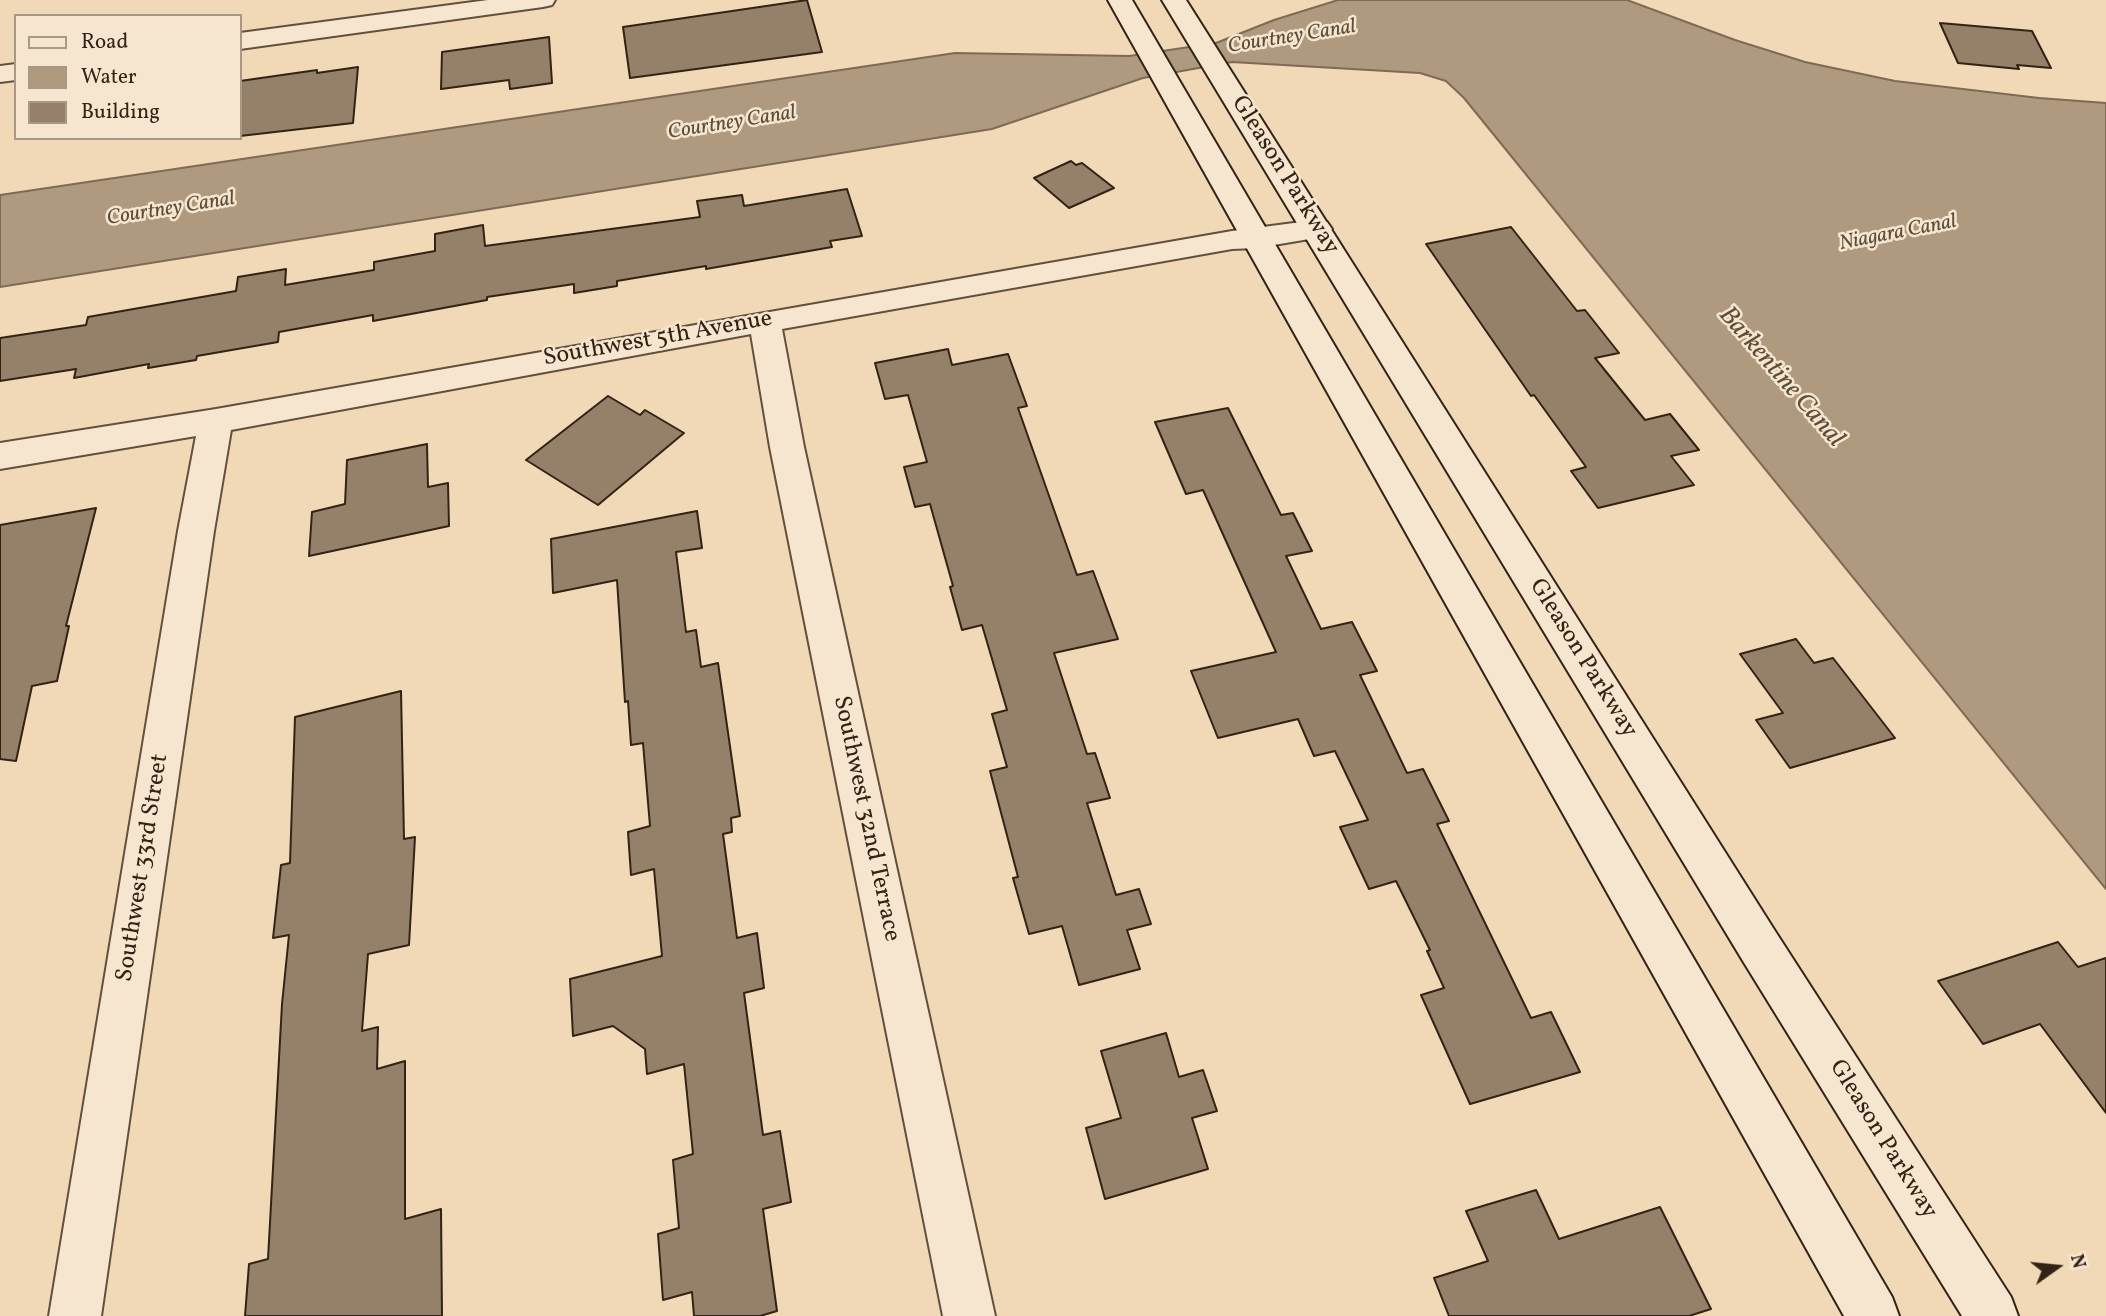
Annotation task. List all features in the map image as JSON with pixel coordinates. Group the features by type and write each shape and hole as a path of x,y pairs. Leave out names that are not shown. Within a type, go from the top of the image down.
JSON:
{"street":[{"path":"242,41 543,0"},
{"name":"Gleason Parkway","path":"1120,0 1873,1316"},
{"name":"Gleason Parkway","path":"1174,0 1752,934 1992,1316"},
{"name":"Southwest 5th Avenue","path":"0,456 216,421 765,321 1232,240 1317,229"},
{"name":"Southwest 32nd Terrace","path":"765,321 789,460 969,1316"},
{"name":"Southwest 33rd Street","path":"75,1316 196,531 216,421"}],"water":[{"path":"1338,0 1627,0 1735,40 1805,62 1895,81 2106,103 2106,889 1464,98 1446,81 1420,73 1232,62 1143,78 992,129 0,287 0,195 955,53 1129,56 1216,43 1274,20"}],"building":[{"path":"807,0 822,52 630,78 623,27"},
{"path":"1940,23 2032,31 2051,68 2017,65 2019,69 1958,63"},
{"path":"549,37 552,83 510,89 509,80 441,89 442,52"},
{"path":"358,67 353,123 242,136 242,81 317,70 317,73"},
{"path":"1071,161 1076,165 1082,163 1114,188 1069,208 1034,178"},
{"path":"847,189 862,236 830,241 832,247 617,281 617,286 574,293 574,284 487,297 487,300 373,321 373,315 279,332 278,342 197,356 196,360 148,368 149,364 74,378 76,369 0,381 0,338 86,325 88,317 236,291 238,277 286,269 285,285 374,270 374,262 435,251 435,234 483,225 485,246 700,217 697,201 742,195 744,206"},
{"path":"1511,227 1577,311 1585,310 1619,353 1595,358 1645,420 1670,414 1699,450 1671,456 1694,485 1598,508 1571,471 1586,467 1534,395 1531,396 1426,244"},
{"path":"948,349 952,365 1008,354 1027,406 1018,408 1077,575 1093,571 1118,639 1054,653 1087,754 1095,753 1110,798 1087,803 1116,895 1139,889 1151,924 1127,930 1140,969 1079,985 1062,926 1029,934 1013,878 1018,877 990,771 1007,767 992,714 1007,710 982,625 962,630 950,587 953,586 930,504 915,507 904,467 927,462 908,395 885,399 875,363"},
{"path":"608,396 640,415 645,410 684,433 598,505 526,460"},
{"path":"1228,408 1281,515 1293,513 1312,551 1286,556 1321,629 1352,622 1377,671 1360,675 1407,773 1423,769 1449,821 1437,824 1531,1018 1551,1012 1580,1072 1470,1104 1421,995 1444,988 1427,951 1430,950 1396,881 1369,889 1340,827 1368,820 1335,751 1314,756 1298,719 1218,738 1191,671 1276,652 1203,490 1186,494 1155,422"},
{"path":"427,444 428,487 448,483 449,526 309,556 312,512 345,504 347,460"},
{"path":"96,508 66,626 69,626 57,681 32,686 16,761 0,759 0,525"},
{"path":"697,511 702,548 676,552 686,632 696,630 701,667 718,663 740,816 731,818 732,832 723,834 737,938 757,933 764,988 744,993 763,1135 780,1131 791,1202 763,1209 777,1311 760,1316 694,1316 692,1292 663,1300 658,1234 679,1228 673,1160 693,1154 684,1064 647,1074 645,1049 613,1026 573,1036 570,979 662,956 654,869 631,875 628,832 650,826 643,743 631,745 628,701 625,702 617,580 553,593 551,539"},
{"path":"1796,639 1814,663 1833,658 1895,738 1790,768 1756,720 1783,713 1740,654"},
{"path":"401,691 404,839 415,837 409,945 368,954 362,1031 378,1027 377,1069 405,1061 405,1219 441,1209 442,1316 245,1316 249,1264 268,1259 282,1004 289,935 273,938 281,865 290,863 295,717"},
{"path":"2058,942 2078,967 2106,958 2106,1113 2040,1024 1983,1044 1938,981"},
{"path":"1166,1033 1179,1077 1203,1070 1217,1111 1192,1118 1208,1169 1105,1199 1086,1128 1121,1118 1101,1051"},
{"path":"1536,1190 1559,1239 1660,1207 1711,1309 1689,1316 1449,1316 1434,1278 1488,1261 1466,1211"}],"water label":[{"name":"Courtney Canal","path":"1292,38"},
{"name":"Courtney Canal","path":"732,124"},
{"name":"Courtney Canal","path":"171,210"},
{"name":"Niagara Canal","path":"1898,234"},
{"name":"Barkentine Canal","path":"1780,378"}]}
